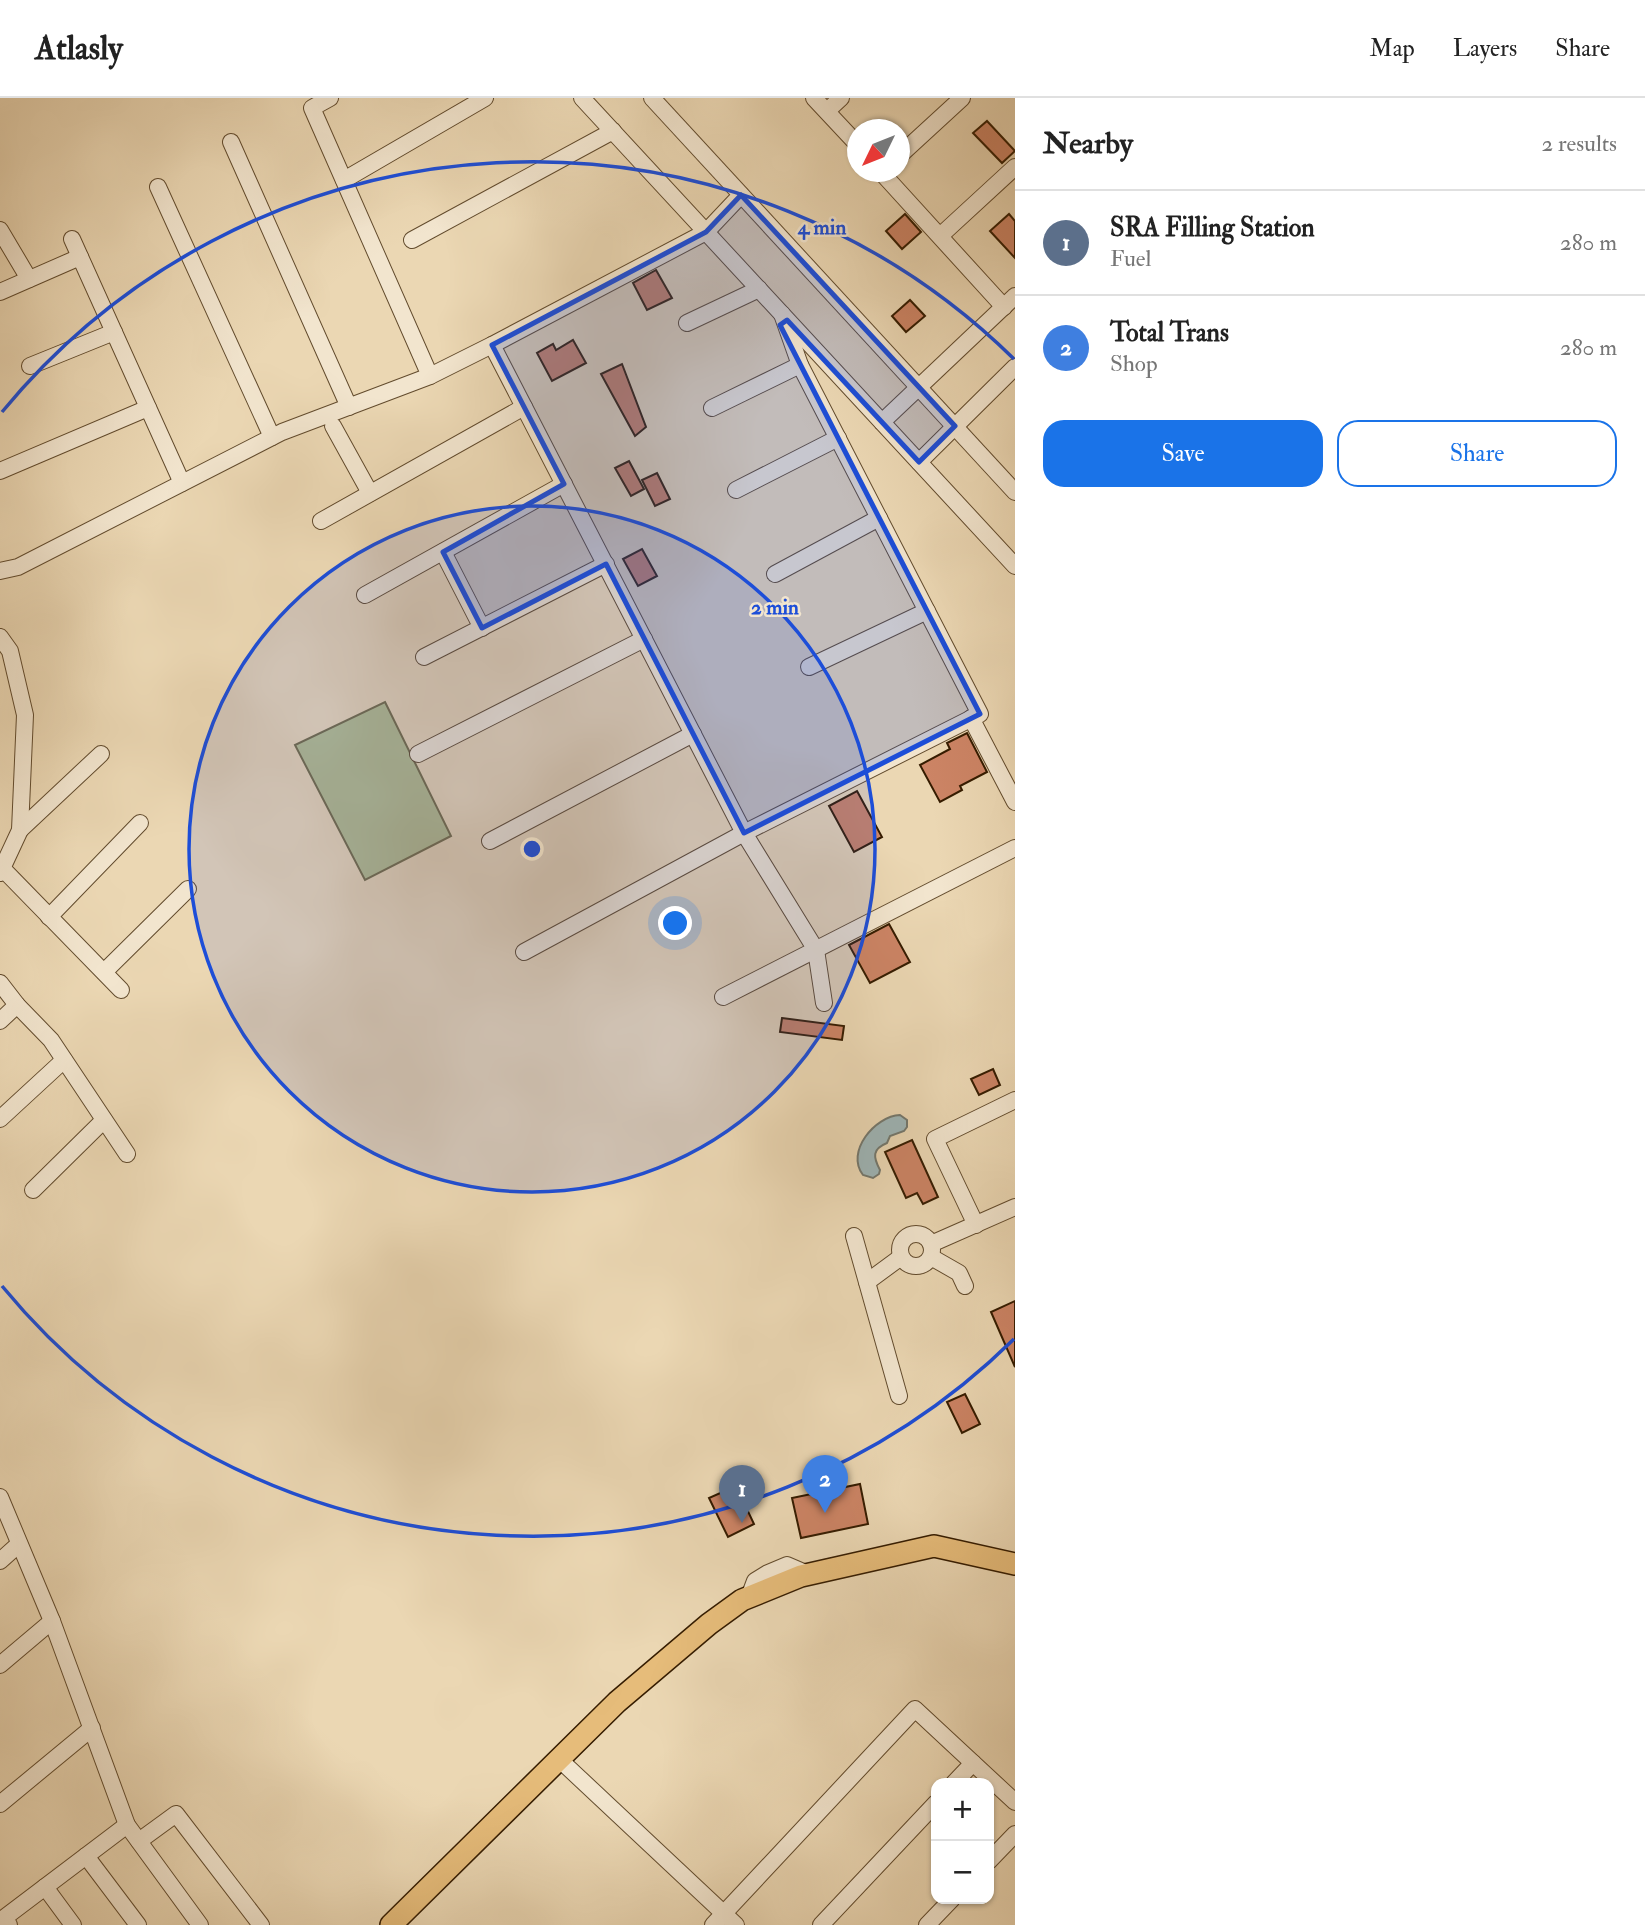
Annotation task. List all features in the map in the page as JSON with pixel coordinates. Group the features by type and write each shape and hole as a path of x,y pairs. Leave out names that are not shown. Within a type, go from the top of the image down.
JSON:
{"main road":[{"path":"391,1925 617,1702 709,1624 742,1600 808,1574 934,1546 1015,1564"}],"street":[{"path":"330,98 313,108 430,376"},
{"path":"344,180 485,98"},
{"path":"582,98 1015,566"},
{"path":"652,98 1015,492"},
{"path":"814,98 847,133"},
{"path":"827,111 841,98"},
{"path":"910,146 962,98"},
{"path":"412,240 613,131"},
{"path":"231,142 349,407"},
{"path":"940,236 1015,167"},
{"path":"882,422 1011,304 940,236 891,182"},
{"path":"158,187 272,437"},
{"path":"0,571 18,567 272,437 430,376 492,345 706,232 741,195"},
{"path":"0,230 29,279"},
{"path":"72,239 182,483"},
{"path":"0,292 80,257"},
{"path":"687,323 759,289"},
{"path":"524,952 744,833 980,714 800,365 782,314"},
{"path":"30,366 114,332"},
{"path":"492,345 744,833 816,950 824,1003"},
{"path":"712,408 800,365"},
{"path":"919,462 1015,367"},
{"path":"321,521 524,407"},
{"path":"0,471 148,408"},
{"path":"332,426 370,493"},
{"path":"737,490 838,438"},
{"path":"365,595 565,484"},
{"path":"775,574 879,518"},
{"path":"443,552 482,628"},
{"path":"424,657 606,564"},
{"path":"809,667 927,611"},
{"path":"0,637 10,651 25,715 20,830"},
{"path":"418,754 644,639"},
{"path":"971,718 1015,802"},
{"path":"490,841 693,734"},
{"path":"101,754 20,830 1,871 121,990"},
{"path":"50,917 139,823"},
{"path":"723,997 1015,848"},
{"path":"104,972 188,889"},
{"path":"0,983 51,1040 127,1154"},
{"path":"0,1021 17,1005"},
{"path":"0,1119 64,1060"},
{"path":"976,1225 935,1139 1015,1100"},
{"path":"33,1190 104,1120"},
{"path":"931,1250 1015,1207"},
{"path":"911,1234 922,1234 927,1237 931,1250 928,1262 918,1267 908,1264 901,1257 900,1245 911,1234"},
{"path":"854,1236 899,1396"},
{"path":"931,1250 959,1273 965,1286"},
{"path":"867,1282 901,1257"},
{"path":"0,1497 52,1621 127,1825 200,1925"},
{"path":"0,1561 19,1544"},
{"path":"0,1665 52,1621"},
{"path":"559,1759 724,1921 915,1709 1015,1802"},
{"path":"0,1804 92,1728"},
{"path":"959,1778 973,1763"},
{"path":"821,1925 931,1807"},
{"path":"138,1841 176,1814 261,1925"},
{"path":"9,1925 4,1918 127,1825"},
{"path":"994,1856 1015,1834"},
{"path":"86,1856 138,1925"},
{"path":"45,1887 73,1925"},
{"path":"927,1925 947,1904"}],"highlighted area":[{"path":"741,195 955,426 919,462 787,320 780,325 980,714 744,833 606,564 482,628 443,552 564,484 492,345 706,232"}],"green space":[{"path":"385,702 451,836 365,880 295,745"}],"water":[{"path":"900,1115 907,1120 907,1127 904,1131 890,1136 887,1143 876,1151 879,1174 873,1178 863,1175 858,1166 858,1156 865,1137 881,1122"}],"building":[{"path":"987,121 1015,151 1002,163 973,133"},
{"path":"905,214 921,232 902,249 886,231"},
{"path":"1009,214 1015,221 1015,258 990,231"},
{"path":"656,270 672,298 647,310 633,283"},
{"path":"910,300 925,316 906,332 892,316"},
{"path":"573,340 586,363 552,381 537,353 553,344 556,350"},
{"path":"622,364 646,427 635,436 601,374"},
{"path":"629,461 644,489 631,496 615,468"},
{"path":"657,473 670,499 655,506 642,480"},
{"path":"642,549 657,576 638,586 623,559"},
{"path":"967,733 987,772 960,786 962,790 940,802 920,765 950,749 947,743"},
{"path":"857,791 882,837 854,852 829,806"},
{"path":"889,924 910,962 870,983 849,945"},
{"path":"782,1018 844,1026 842,1040 780,1032"},
{"path":"993,1069 1000,1085 979,1095 971,1079"},
{"path":"912,1140 938,1197 923,1204 917,1193 906,1198 885,1152"},
{"path":"1015,1301 1015,1367 991,1312"},
{"path":"965,1394 980,1424 962,1433 947,1402"},
{"path":"860,1484 868,1524 801,1538 792,1498"},
{"path":"736,1486 754,1524 728,1537 709,1498"}],"place":[{"name":"Total Trans","path":"825,1513"},
{"name":"SRA Filling Station","path":"742,1523"}]}
